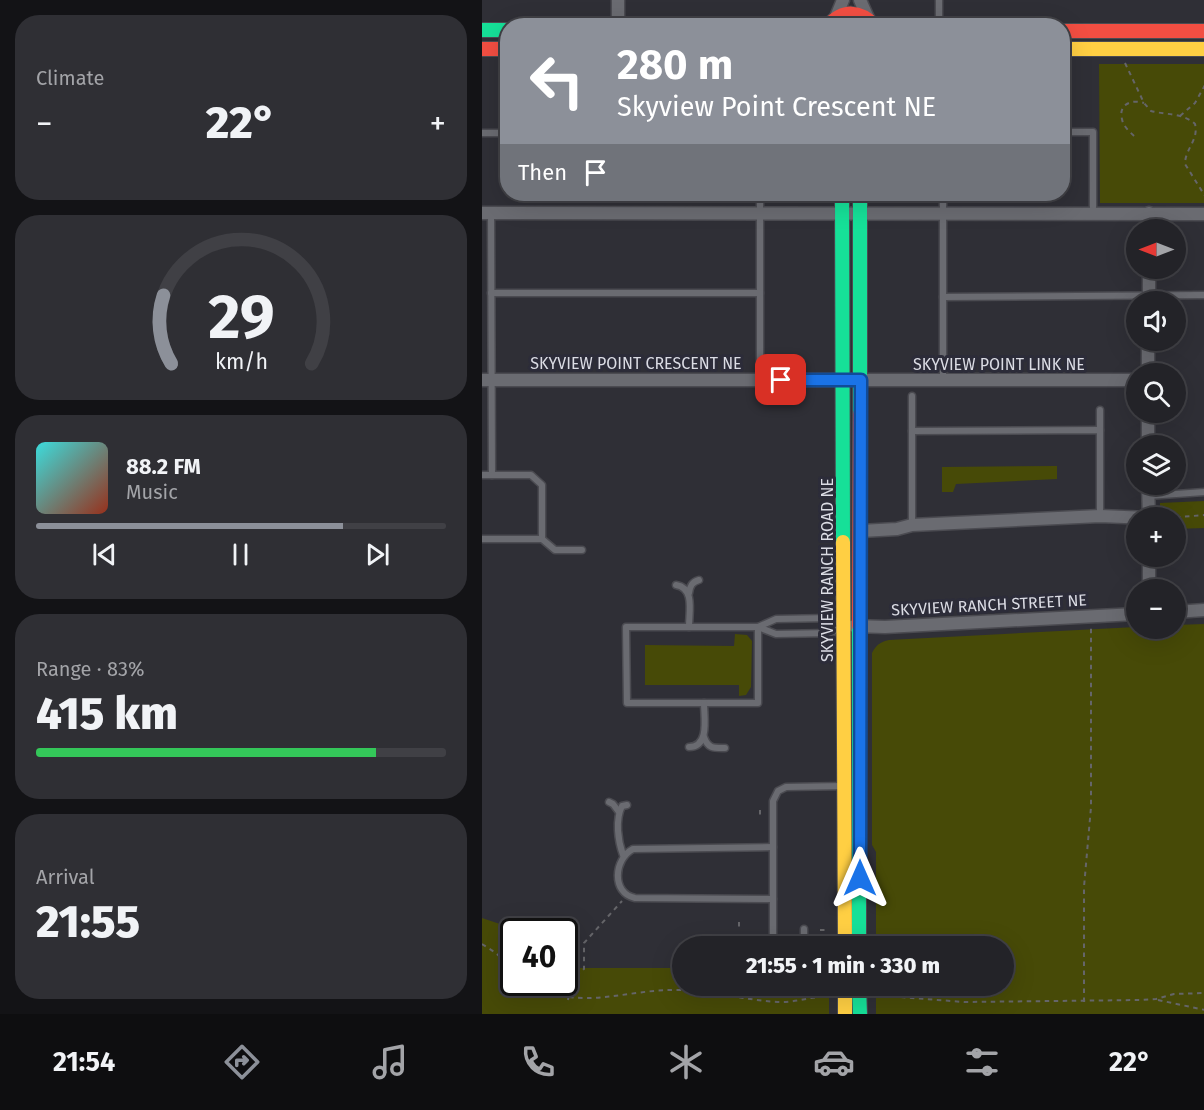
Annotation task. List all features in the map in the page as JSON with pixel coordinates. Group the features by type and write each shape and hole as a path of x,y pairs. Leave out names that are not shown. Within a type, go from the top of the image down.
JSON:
{"street":[{"path":"618,0 618,18"},
{"path":"832,18 843,0"},
{"path":"860,0 871,18"},
{"path":"839,18 852,12 864,18"},
{"path":"482,30 500,30"},
{"path":"1070,31 1205,31"},
{"path":"482,49 500,49"},
{"path":"1070,49 1205,49"},
{"name":"SKYVIEW RANCH ROAD NE","path":"842,201 845,936"},
{"name":"SKYVIEW RANCH ROAD NE","path":"859,936 860,201"},
{"path":"486,213 1205,213"},
{"path":"1149,213 1149,219"},
{"name":"SKYVIEW POINT CRESCENT NE","path":"486,380 861,380"},
{"name":"SKYVIEW POINT LINK NE","path":"861,380 1126,380"},
{"path":"861,531 897,529 912,525 1100,516 1126,517"},
{"path":"1186,611 1205,610"},
{"name":"SKYVIEW RANCH STREET NE","path":"843,626 885,627 1126,615"},
{"path":"845,996 845,1014"},
{"path":"859,996 860,1014"}],"lane":[{"path":"939,0 939,18"},
{"path":"1070,132 1093,132 1093,213"},
{"path":"482,133 500,133"},
{"path":"760,201 760,380"},
{"path":"943,201 943,380"},
{"path":"486,213 491,293 486,380 492,475"},
{"path":"491,293 760,293"},
{"path":"1186,296 1205,295"},
{"path":"943,297 1126,298"},
{"path":"912,396 912,525"},
{"path":"1100,410 1100,516"},
{"path":"912,432 1100,430"},
{"path":"482,475 531,475 542,484 542,539"},
{"path":"1186,491 1205,492"},
{"path":"482,539 542,539 555,550 582,550"},
{"path":"689,627 690,586 699,580"},
{"path":"676,585 685,587 689,593"},
{"path":"758,627 758,703 627,703 626,627 758,627 776,634 831,633 843,626 831,618 798,618 776,619 758,627"},
{"path":"704,703 706,744 711,747 725,748"},
{"path":"689,747 700,744 704,737"},
{"path":"774,936 773,801 778,791 786,787 844,786"},
{"path":"609,802 619,813"},
{"path":"627,805 622,806 619,813 618,841 623,855 619,865 618,883 622,890 631,897 773,899"},
{"path":"623,855 637,848 773,847"},
{"path":"804,929 804,936"}],"path":[{"path":"1125,62 1144,104 1151,111 1180,116 1195,124 1196,137 1188,150 1185,164 1205,196"},
{"path":"1180,116 1195,103 1205,85"},
{"path":"1134,136 1124,125 1121,117 1122,108 1134,101 1144,104"},
{"path":"1186,517 1205,515"},
{"path":"1084,1002 1084,887 1091,807 1091,627"},
{"path":"760,810 760,815"},
{"path":"568,1000 571,980 584,969 584,944 616,909"},
{"path":"739,922 739,927"},
{"path":"820,930 826,930"},
{"path":"482,949 483,945 500,957"},
{"path":"552,996 568,1000 598,999 641,992 672,990"},
{"path":"888,996 964,1002 1084,1002 1156,999 1174,994 1205,993"},
{"path":"736,996 784,1002 831,996"},
{"path":"1156,999 1205,1010"}],"shaded area":[{"path":"1099,64 1204,64 1204,203 1100,203"},
{"path":"1057,466 1057,479 956,484 953,492 942,492 942,467"},
{"path":"1204,501 1204,528 1186,529 1186,507 1160,507 1160,503"},
{"path":"1204,624 1204,1014 876,1014 876,996 1014,996 1014,936 876,936 876,852 872,845 872,653 875,648 889,640 1126,628 1126,639 1186,639 1186,625"},
{"path":"735,634 747,635 752,641 751,687 746,695 739,696 739,685 645,685 645,645 734,646"},
{"path":"482,918 500,924 500,996 578,996 578,968 672,968 672,996 829,996 829,1014 482,1014"}],"traffic: fast":[{"path":"482,30 500,30"},
{"path":"842,201 843,542"},
{"path":"860,201 860,414"},
{"path":"859,626 859,936"},
{"path":"859,996 860,1014"}],"traffic: slow":[{"path":"1070,49 1205,49"},
{"path":"843,542 845,936"},
{"path":"845,996 845,1014"}],"traffic: jam":[{"path":"838,18 846,14 857,14 864,18"},
{"path":"1070,31 1205,31"},
{"path":"482,49 500,49"},
{"path":"859,626 860,414"}],"route":[{"path":"781,380 861,380 860,878"}]}
